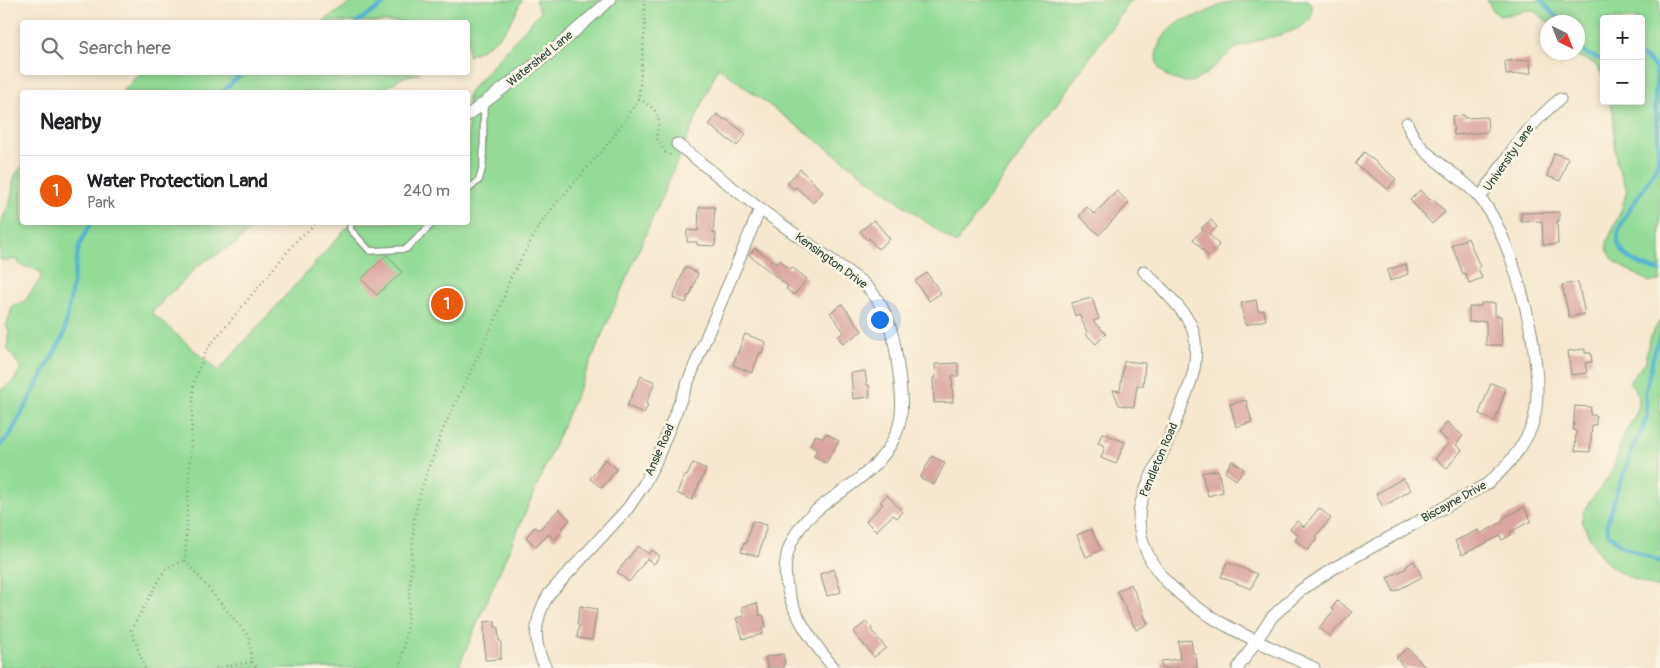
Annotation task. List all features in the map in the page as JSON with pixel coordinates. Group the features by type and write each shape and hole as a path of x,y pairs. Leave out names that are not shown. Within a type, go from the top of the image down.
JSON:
{"street":[{"name":"Watershed Lane","path":"470,114 550,53 610,0"},
{"name":"University Lane","path":"1480,198 1530,128 1542,114 1560,99"},
{"name":"Biscayne Drive","path":"1238,668 1280,608 1313,581 1334,568 1487,484 1505,469 1516,456 1532,427 1538,379 1529,324 1508,250 1480,198 1427,154 1410,133 1407,123"},
{"name":"Kensington Drive","path":"677,144 760,209 862,282 872,291 885,312 895,349 902,405 896,436 872,468 809,518 796,536 786,558 785,576 794,611 813,642 834,668"},
{"name":"Ansie Road","path":"546,668 539,652 536,637 537,622 542,607 549,594 628,508 643,486 656,461 760,209"},
{"name":"Pendleton Road","path":"1144,271 1170,298 1191,326 1196,356 1190,385 1142,501 1139,523 1142,540 1152,564 1178,593 1206,613 1314,668"}],"lane":[{"path":"470,188 479,180 483,166 484,103"},
{"path":"351,225 350,229 370,251 406,249 431,225"}],"path":[{"path":"400,668 409,605 414,519 424,480 444,427 497,316 510,279 539,226 552,207 606,146 638,98 645,25 644,0"},
{"path":"638,98 654,109 660,121 656,138 665,152 675,158"},
{"path":"258,668 252,662 249,637 185,560 194,380 207,350 298,239 314,225"},
{"path":"145,668 130,630 166,568 185,560"},
{"path":"216,668 252,662"}],"green space":[{"path":"355,0 522,0 504,31 488,45 470,55 470,20 325,20"},
{"path":"535,0 1131,0 956,244 718,67 458,668 0,668 0,391 14,380 21,368 7,348 9,330 6,327 13,305 24,302 41,278 41,273 19,264 18,259 5,261 0,259 0,227 10,202 14,179 18,171 20,169 20,225 254,225 236,243 197,266 151,312 218,371 349,225 470,225 470,91 540,12"},
{"path":"1244,0 1308,0 1312,10 1311,18 1296,29 1237,48 1207,73 1194,81 1174,80 1160,70 1156,54 1161,41 1169,30 1182,21 1201,15 1228,2"},
{"path":"1487,0 1660,0 1660,281 1650,282 1621,266 1608,251 1607,242 1621,211 1627,190 1616,162 1613,110 1611,105 1645,105 1645,15 1600,15 1600,71 1595,64 1585,59 1585,15 1540,15 1536,12 1524,10 1519,13 1500,16 1493,11"},
{"path":"138,75 412,75 403,77 382,90 124,90"},
{"path":"1660,320 1660,589 1631,578 1612,567 1589,537 1582,521 1582,516 1584,510 1610,475 1620,445 1638,410 1638,396 1630,381 1646,361 1650,338"}],"building":[{"path":"1530,60 1531,73 1506,75 1505,61"},
{"path":"717,114 746,134 737,146 709,125"},
{"path":"1464,115 1464,118 1487,117 1488,132 1454,135 1452,116"},
{"path":"1364,152 1396,179 1388,189 1355,164"},
{"path":"1554,153 1568,158 1560,181 1547,176"},
{"path":"800,169 823,192 813,203 796,187 794,189 787,183"},
{"path":"1420,190 1430,200 1432,198 1445,212 1432,224 1410,200"},
{"path":"1117,191 1129,203 1099,235 1079,216 1087,207 1094,214"},
{"path":"699,207 715,207 713,233 716,233 715,246 697,245 697,242 687,242 687,230 698,231"},
{"path":"1559,212 1559,221 1557,221 1558,244 1543,245 1542,221 1521,222 1521,213"},
{"path":"874,220 890,239 878,249 860,231"},
{"path":"1211,220 1217,227 1209,234 1219,245 1208,256 1193,239 1203,230 1201,228"},
{"path":"1468,238 1480,267 1478,268 1482,278 1469,283 1465,273 1463,274 1452,245"},
{"path":"755,248 776,264 779,260 790,269 792,267 807,279 794,295 786,289 788,286 749,255"},
{"path":"387,255 402,272 377,295 361,279"},
{"path":"1406,264 1408,274 1390,281 1387,270"},
{"path":"685,267 698,273 686,303 673,298"},
{"path":"927,273 941,293 929,301 915,281"},
{"path":"1578,282 1585,314 1569,317 1562,285"},
{"path":"1092,298 1099,319 1093,321 1106,334 1096,344 1086,334 1087,332 1079,314 1075,316 1071,303"},
{"path":"1256,300 1258,311 1264,310 1266,320 1245,325 1241,303"},
{"path":"1481,303 1495,303 1495,316 1501,316 1502,345 1486,345 1486,321 1469,322 1469,307 1481,306"},
{"path":"842,304 862,331 843,344 838,337 844,332 830,313"},
{"path":"745,334 766,342 752,373 733,365"},
{"path":"1585,349 1585,353 1591,353 1592,362 1585,363 1587,373 1571,375 1568,351"},
{"path":"1124,361 1145,363 1143,386 1137,385 1134,407 1119,405 1113,390 1120,391"},
{"path":"958,363 958,376 952,376 953,402 934,403 933,378 936,378 935,364"},
{"path":"865,371 870,397 853,399 851,373"},
{"path":"641,376 655,382 644,413 627,406"},
{"path":"1491,383 1506,389 1495,421 1479,414"},
{"path":"1246,400 1252,422 1236,427 1230,404"},
{"path":"1575,406 1591,407 1590,415 1596,415 1596,425 1592,425 1590,452 1575,451 1576,431 1573,430"},
{"path":"1447,422 1463,436 1456,445 1462,450 1447,468 1435,459 1449,442 1438,433"},
{"path":"826,433 839,441 826,463 814,456 817,450 810,445 816,435 823,438"},
{"path":"1102,433 1125,442 1116,464 1101,458 1105,446 1098,443"},
{"path":"932,456 945,463 934,485 920,478"},
{"path":"605,459 617,469 602,488 590,479"},
{"path":"1232,461 1244,469 1236,480 1225,472"},
{"path":"693,463 706,469 692,500 677,493"},
{"path":"1218,470 1223,492 1208,496 1202,473"},
{"path":"1403,478 1411,490 1383,507 1376,494"},
{"path":"887,495 903,512 897,518 893,515 876,531 866,521 883,504 880,502"},
{"path":"1524,507 1531,521 1510,532 1512,534 1502,540 1500,536 1462,555 1455,541 1478,530 1480,534 1503,522 1502,519"},
{"path":"1319,508 1331,518 1316,536 1318,538 1308,550 1295,540 1298,535 1290,529 1297,521 1304,527"},
{"path":"559,509 570,520 554,540 549,534 536,547 526,537 535,527 539,530"},
{"path":"752,521 767,525 758,557 741,552 744,543 746,544"},
{"path":"1091,529 1101,550 1086,557 1077,535"},
{"path":"638,546 649,554 652,550 660,556 654,564 647,559 629,582 617,572"},
{"path":"1414,561 1422,577 1394,592 1387,578 1407,568 1406,566"},
{"path":"1227,562 1257,574 1251,589 1221,577"},
{"path":"834,569 841,592 827,596 820,574"},
{"path":"1131,584 1148,624 1136,630 1117,591"},
{"path":"1337,601 1352,612 1330,636 1319,628 1334,610 1332,608"},
{"path":"757,603 760,616 763,615 766,627 762,628 763,634 743,639 736,618 744,616 742,607"},
{"path":"580,606 597,609 592,640 577,638"},
{"path":"495,621 495,627 498,627 499,641 501,641 501,659 485,660 484,622"},
{"path":"866,622 886,648 874,657 853,632"},
{"path":"1191,640 1193,653 1196,653 1197,668 1162,668 1161,661 1180,659 1178,641"},
{"path":"1408,648 1426,668 1405,668 1396,658"},
{"path":"783,654 784,668 768,668 765,657"}],"waterway":[{"path":"360,20 390,0"},
{"path":"1541,0 1555,15"},
{"path":"1585,52 1600,59"},
{"path":"1645,58 1651,62 1657,75 1655,95 1657,164 1621,225 1618,239 1622,251 1635,262 1660,271"},
{"path":"224,90 240,75"},
{"path":"0,446 11,433 64,335 79,246 90,225"},
{"path":"1660,336 1655,349 1645,393 1647,415 1617,490 1607,524 1608,533 1622,546 1660,562"}],"place":[{"name":"Water Protection Land","path":"447,304"}]}
